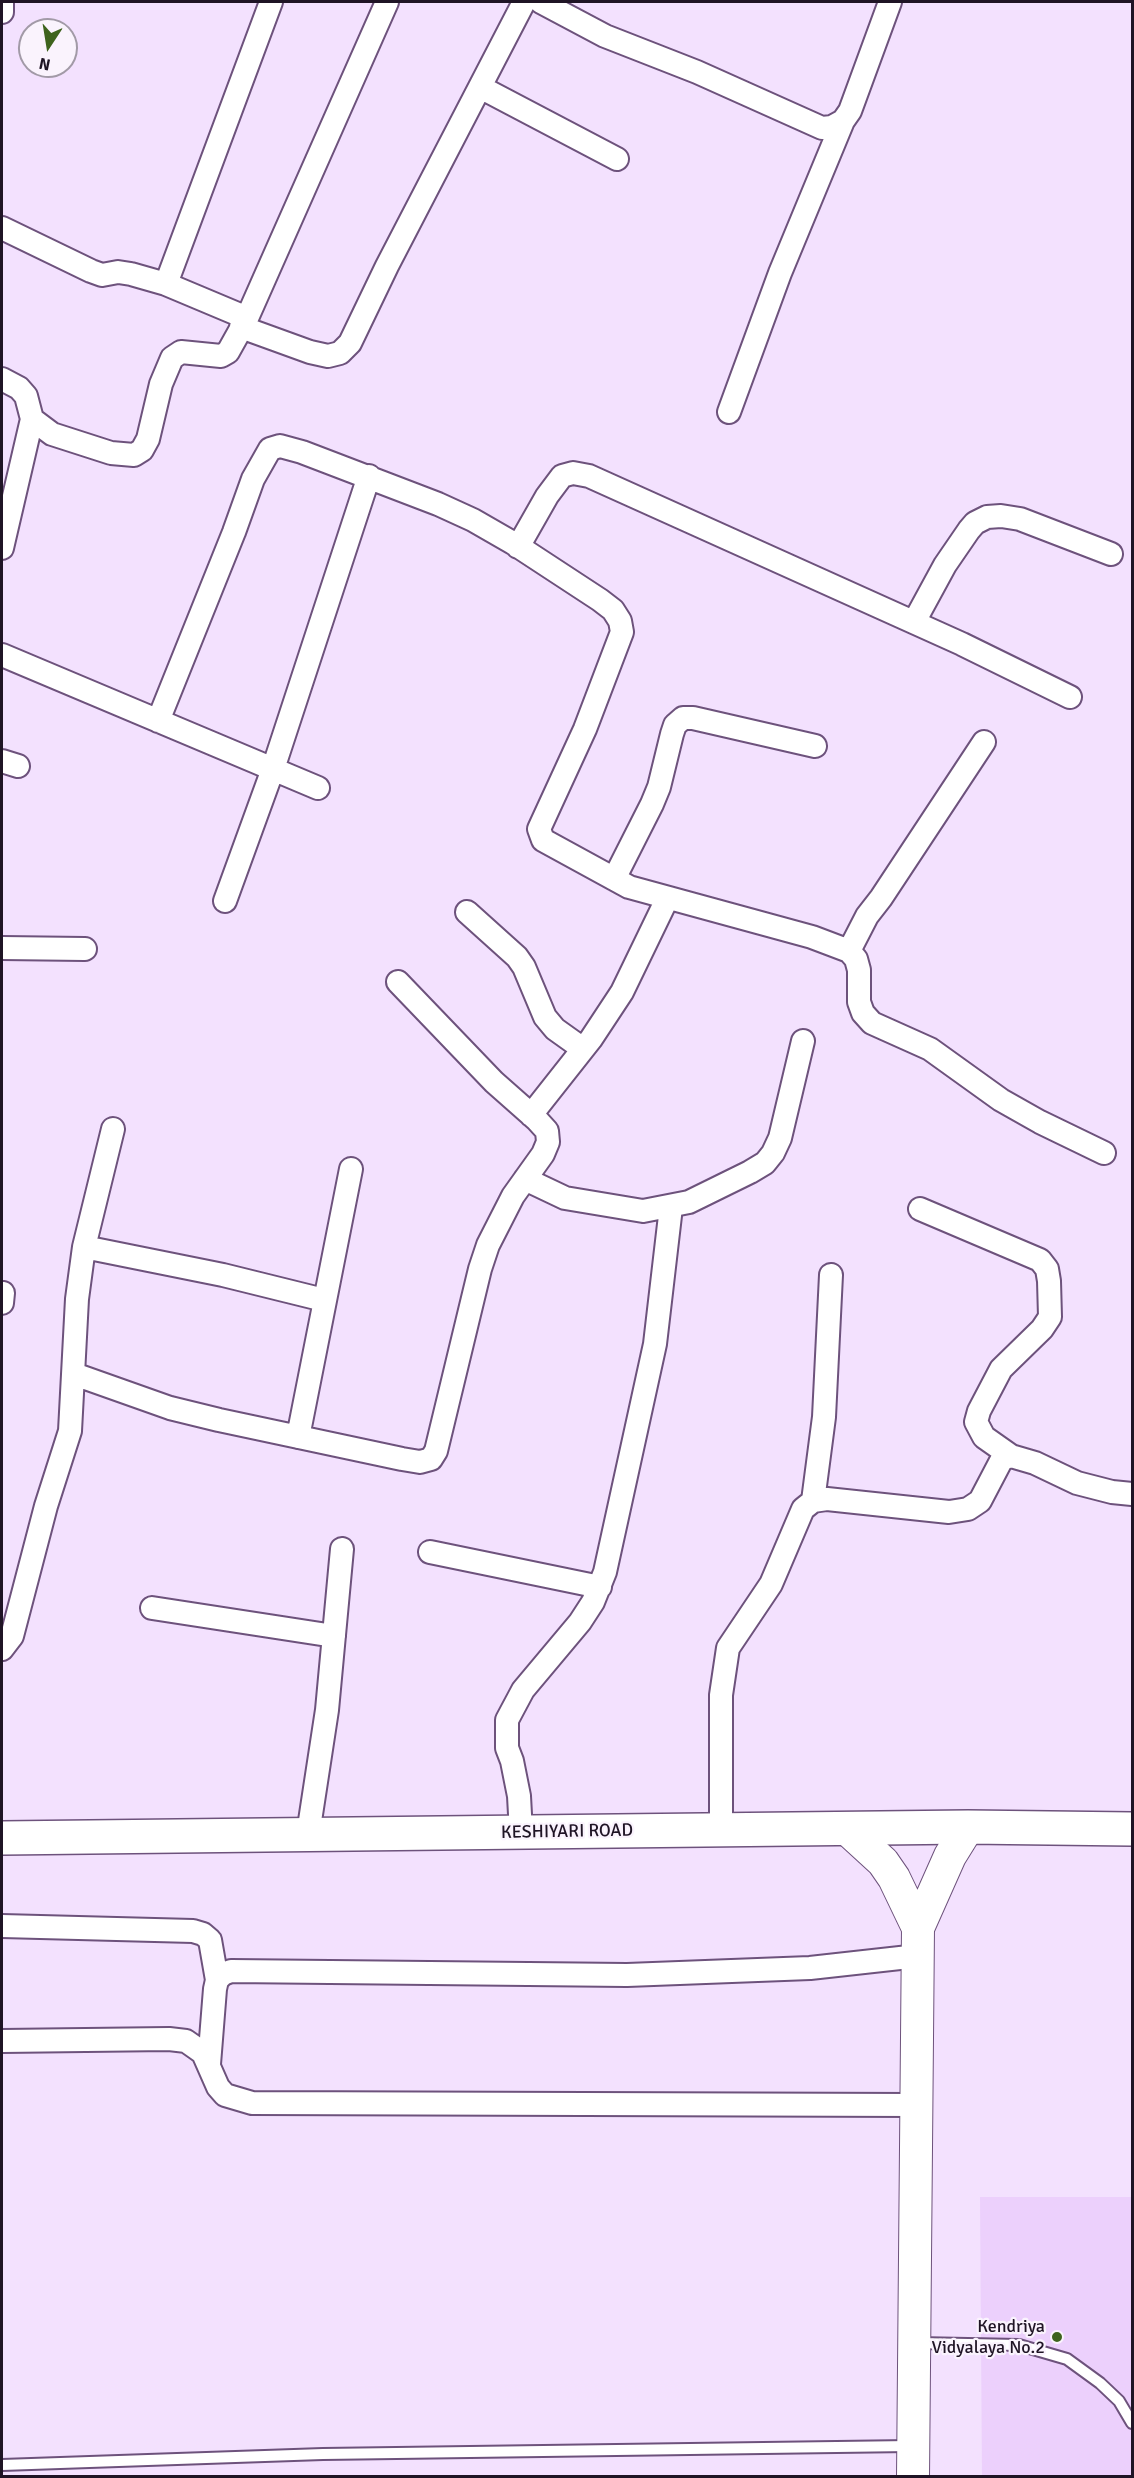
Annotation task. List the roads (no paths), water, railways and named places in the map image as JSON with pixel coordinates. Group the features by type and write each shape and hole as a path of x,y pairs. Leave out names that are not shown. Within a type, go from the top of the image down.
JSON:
{"main road":[{"name":"KESHIYARI ROAD","path":"2,1838 968,1827 1132,1829"}],"street":[{"path":"2,2 2,12"},
{"path":"166,284 272,2"},
{"path":"32,418 52,434 111,453 134,455 142,450 148,439 161,384 172,358 181,352 221,356 228,352 244,323 387,2"},
{"path":"2,228 91,271 102,275 118,272 131,274 166,284 244,323 310,352 328,356 340,354 350,343 387,266 524,2"},
{"path":"540,2 605,36 697,72 822,128 843,122"},
{"path":"729,412 780,273 843,122 850,111 890,2"},
{"path":"480,87 617,159"},
{"path":"2,379 19,388 26,396 32,418 2,548"},
{"path":"158,721 234,532 253,478 262,459 270,449 280,446 302,452 369,476 473,520 600,600 613,610 620,621 622,632 585,729 539,830 543,840 629,887 812,937 849,951 856,959 859,970 859,1002 863,1013 872,1023 930,1048 1001,1100 1104,1153"},
{"path":"518,547 547,496 562,476 573,472 589,476 914,622 1070,697"},
{"path":"225,901 273,769 369,476"},
{"path":"914,622 945,565 969,530 975,523 987,517 1001,516 1020,519 1111,554"},
{"path":"2,655 318,788"},
{"path":"614,879 652,804 659,787 675,725 683,718 693,718 815,746"},
{"path":"849,951 867,916 984,742"},
{"path":"531,1115 583,1049 622,992 667,899"},
{"path":"466,912 518,957 545,1017 555,1029 583,1049"},
{"path":"2,948 85,950"},
{"path":"74,1374 170,1408 402,1459 420,1462 431,1459 436,1451 456,1376 480,1269 495,1229 513,1196 549,1142 547,1131 494,1082 398,982"},
{"path":"525,1179 549,1192 589,1203 643,1211 689,1202 750,1172 765,1163 780,1138 803,1041"},
{"path":"2,1649 12,1636 36,1539 70,1431 77,1299 84,1247 113,1129"},
{"path":"297,1437 351,1169"},
{"path":"521,1833 518,1787 507,1748 507,1720 523,1690 580,1622 600,1587 655,1344 671,1207"},
{"path":"920,1209 1040,1260 1047,1269 1050,1317 1042,1329 1001,1369 979,1411 976,1422 984,1437 1011,1456 1035,1463 1077,1484 1132,1494"},
{"path":"84,1247 224,1275 324,1300"},
{"path":"813,1501 824,1417 831,1275"},
{"path":"721,1830 721,1695 728,1648 771,1584 803,1509 813,1501 827,1499 949,1512 968,1509 980,1500 1002,1459 1011,1456"},
{"path":"308,1834 327,1710 342,1549"},
{"path":"430,1552 600,1587"},
{"path":"152,1608 334,1636"},
{"path":"913,2476 918,1942 950,1856 968,1827"},
{"path":"847,1829 889,1870 918,1942"},
{"path":"2,1926 193,1931 203,1934 210,1940 217,1980 209,2064"},
{"path":"217,1980 223,1974 242,1970 627,1975 810,1968 918,1942"},
{"path":"2,2041 169,2039 186,2041 203,2052 218,2087 225,2095 252,2103 917,2105"}],"lane":[{"path":"914,2343 992,2343 1019,2345 1052,2353 1067,2359 1100,2384 1119,2401 1132,2422"},
{"path":"2,2465 323,2454 913,2446"}],"place":[{"name":"Kendriya Vidyalaya No.2","path":"1057,2337"}]}
